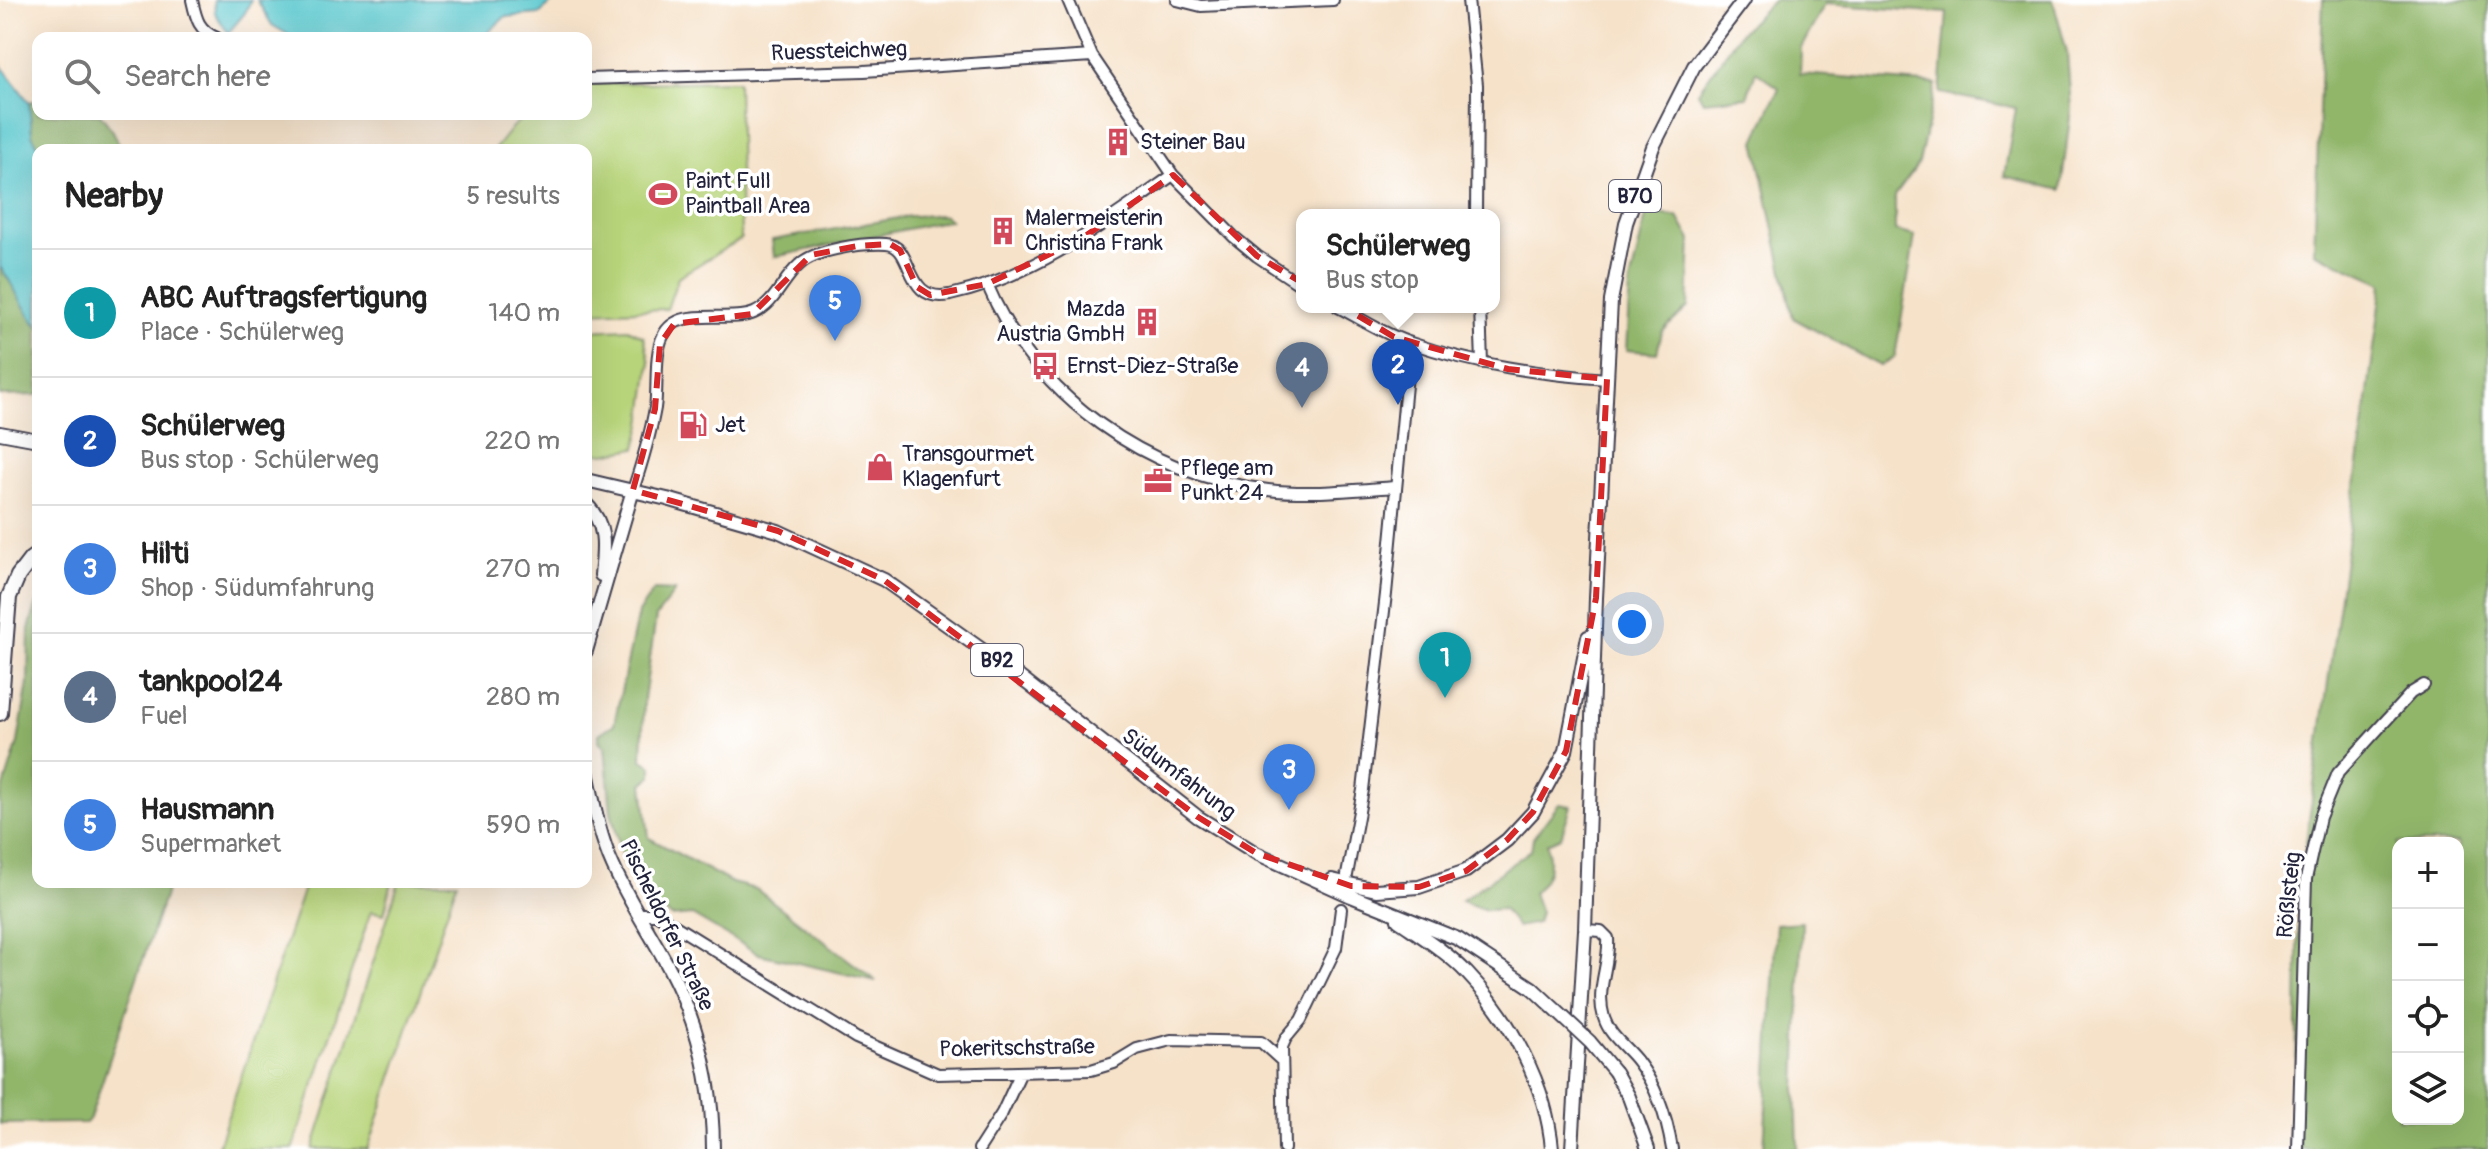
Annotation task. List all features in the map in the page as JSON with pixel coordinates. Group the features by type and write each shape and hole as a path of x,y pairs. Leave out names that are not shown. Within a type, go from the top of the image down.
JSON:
{"highway":[{"path":"0,713 9,597 18,576 32,558"}],"main road":[{"name":"B70","path":"1572,1149 1585,930 1596,598 1611,301 1626,223 1653,147 1694,66 1744,0"},
{"path":"0,433 32,439"},
{"name":"B92","path":"592,481 633,490"},
{"path":"592,626 633,490"},
{"name":"Südumfahrung","path":"633,490 778,531 884,580 1009,669 1198,817 1256,853 1458,939 1532,988 1590,1042 1615,1072 1629,1097 1648,1149"},
{"path":"592,510 603,533 598,602"},
{"name":"B92","path":"1285,866 1351,886 1398,890 1419,887 1466,871 1507,840 1533,812 1566,751 1596,598"},
{"name":"Pischeldorfer Straße","path":"592,798 612,865 681,993 700,1043 709,1082 713,1149"},
{"name":"B92","path":"1379,907 1465,972 1501,1014 1534,1075 1552,1149"}],"street":[{"path":"192,0 196,23 206,32"},
{"path":"1068,0 1092,56 1173,175 1234,237 1296,282"},
{"path":"1177,0 1201,6 1333,0"},
{"path":"1468,0 1477,85 1476,209"},
{"name":"Ruessteichweg","path":"592,79 864,71 1092,56"},
{"path":"633,490 655,409 660,344 664,333 674,324 687,319 752,314 770,303 797,266 811,255 857,246 890,244 900,250 917,287 930,295 947,296 987,284 1081,239 1173,175"},
{"path":"987,284 1009,329 1063,394 1113,434 1144,451 1192,472 1249,488 1312,492 1395,487"},
{"path":"1350,313 1410,343 1482,363 1526,372 1607,379"},
{"path":"1480,313 1482,363"},
{"path":"1347,875 1363,790 1410,343"},
{"name":"Rößlsteig","path":"2298,1149 2306,879 2320,817 2338,773 2411,693 2424,685"},
{"path":"1284,1149 1281,1060 1286,1038 1301,1020 1336,948 1341,909"},
{"name":"Pokeritschstraße","path":"638,914 656,914 856,1038 938,1074 1091,1070 1114,1063 1137,1049 1171,1040 1261,1042 1286,1038"},
{"path":"1585,930 1601,931 1608,938 1600,994 1605,1022 1647,1076 1665,1117 1672,1149"},
{"path":"1261,1042 1281,1060"},
{"path":"979,1149 1002,1113 1021,1072"}],"highlighted area":[{"path":"1173,175 1257,256 1394,337 1508,369 1607,379 1596,598 1566,751 1533,812 1507,840 1466,871 1419,887 1351,886 1256,853 1198,817 884,580 778,531 633,490 655,409 660,344 674,324 752,314 811,255 857,246 890,244 900,250 917,287 930,295 987,284 1081,239"}],"green space":[{"path":"1774,0 2053,0 2067,52 2071,109 2061,190 2004,176 2016,108 1940,93 1947,13 1825,4 1801,48 1800,74 1936,84 1919,163 1895,196 1895,231 1915,236 1895,357 1880,366 1793,318 1755,141 1779,88 1756,71 1747,97 1703,101 1698,92 1740,33"},
{"path":"2323,0 2488,0 2488,1149 2295,1149 2299,893 2383,283 2314,252"},
{"name":"Paint Full Paintball Area","path":"738,81 741,239 678,277 667,309 592,312 592,144 499,144 520,120 592,120 592,84"},
{"path":"32,101 32,120 105,120 119,144 37,144 32,135 29,102"},
{"path":"1647,212 1678,217 1691,240 1688,307 1662,332 1657,353 1626,350 1630,283"},
{"path":"944,215 950,220 774,257 772,240 910,216"},
{"path":"0,267 32,318 32,395 0,396"},
{"path":"628,329 644,337 650,363 636,448 605,454 592,452 592,331"},
{"path":"654,590 675,591 656,617 644,699 642,760 652,766 652,776 643,784 649,838 732,883 756,889 876,981 759,954 692,915 672,917 642,899 624,863 611,812 605,747 599,741 599,734 614,724 638,613"},
{"path":"32,619 32,888 167,888 86,1123 0,1124 0,800 18,742 28,683"},
{"path":"1559,804 1571,806 1561,837 1547,843 1548,870 1533,893 1540,912 1537,923 1517,927 1503,909 1486,910 1461,901 1531,850 1533,838"},
{"path":"304,888 390,888 384,914 371,911 293,1149 217,1149"},
{"path":"397,888 455,888 368,1149 313,1149"},
{"path":"1802,922 1796,1088 1798,1149 1764,1149 1776,924"}],"water":[{"path":"214,0 251,0 245,13 229,32 215,13"},
{"path":"257,0 555,0 539,14 505,17 489,32 284,32 272,25"},
{"path":"0,64 29,102 32,135 37,144 32,144 32,318 0,267"}],"place":[{"name":"Steiner Bau","path":"1118,142"},
{"name":"Paint Full Paintball Area","path":"663,194"},
{"name":"Malermeisterin Christina Frank","path":"1003,231"},
{"name":"Mazda Austria GmbH","path":"1147,322"},
{"name":"Hausmann","path":"835,341"},
{"name":"Ernst-Diez-Straße","path":"1045,366"},
{"name":"Schülerweg","path":"1398,405"},
{"name":"tankpool24","path":"1302,408"},
{"name":"Jet","path":"693,425"},
{"name":"Transgourmet Klagenfurt","path":"880,467"},
{"name":"Pflege am Punkt 24","path":"1158,481"},
{"name":"ABC Auftragsfertigung","path":"1445,698"},
{"name":"Hilti","path":"1289,810"}]}
